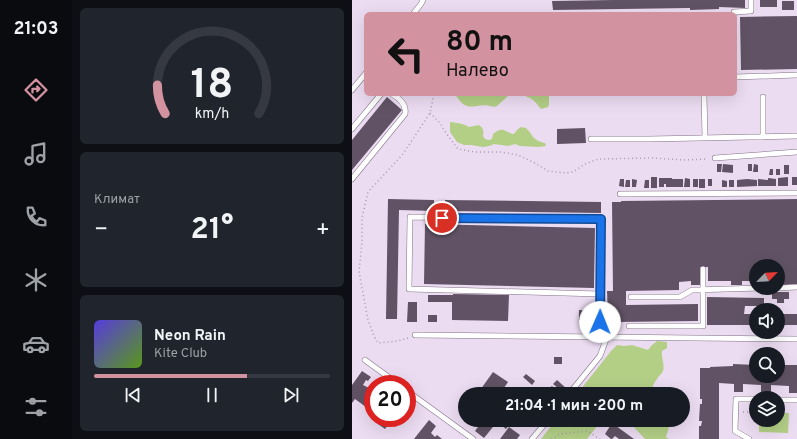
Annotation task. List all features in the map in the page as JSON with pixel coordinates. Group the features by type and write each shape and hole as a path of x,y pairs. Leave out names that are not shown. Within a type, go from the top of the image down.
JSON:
{"lane":[{"path":"415,12 422,4 423,0"},
{"path":"737,12 751,12 751,0"},
{"path":"352,90 364,75"},
{"path":"737,77 797,75"},
{"path":"352,129 379,96"},
{"path":"352,179 406,114 404,104 395,96"},
{"path":"704,96 705,138"},
{"path":"763,97 763,137"},
{"path":"590,139 649,140 797,136"},
{"path":"715,158 797,152"},
{"path":"620,194 797,193"},
{"path":"600,294 409,289 410,217 601,219 600,337"},
{"path":"629,326 703,326 703,270"},
{"path":"785,288 797,287"},
{"path":"631,297 680,297 692,290 749,288"},
{"path":"415,335 797,339"},
{"path":"575,387 600,356 607,337"},
{"path":"365,360 386,375"},
{"path":"416,398 473,439"},
{"path":"749,399 736,399 735,431 749,439"},
{"path":"785,400 797,400"},
{"path":"532,439 542,427"}],"path":[{"path":"415,335 398,341 378,343 374,336 368,320 359,272 362,242 362,218 368,192 403,154 430,113 434,96"},
{"path":"430,113 440,123 458,149 476,152 501,152 518,155 548,171 565,173 573,172 585,164 599,159 653,158 683,160 715,158"},
{"path":"743,412 749,412"},
{"path":"551,439 561,434 587,431 600,439"}],"green space":[{"path":"456,96 508,96 494,107 487,105 468,106 464,105"},
{"path":"525,96 549,96 548,107 541,109 530,98"},
{"path":"450,122 469,127 479,125 483,129 483,136 485,139 489,140 492,139 493,134 500,130 514,134 521,127 526,128 535,139 545,143 546,146 520,146 515,144 508,146 494,144 483,147 464,145 457,142 450,132"},
{"path":"657,341 667,342 667,348 662,351 664,366 663,371 652,387 583,387 617,345 632,345 648,350"},
{"path":"785,413 789,413 788,433 759,432 759,427 785,427"},
{"path":"550,427 596,427 587,439 541,439"},
{"path":"634,427 669,427 666,437 669,439 645,439"}],"building":[{"path":"745,0 745,8 719,7 719,9 690,10 690,8 553,10 552,1"},
{"path":"760,0 777,0 777,7 760,7"},
{"path":"782,1 794,1 794,10 782,10"},
{"path":"797,16 797,69 741,70 740,17"},
{"path":"387,97 402,110 352,170 352,140"},
{"path":"585,128 586,143 557,144 557,129"},
{"path":"717,164 722,164 721,172 717,172"},
{"path":"723,164 733,165 733,173 722,172"},
{"path":"748,164 752,164 752,171 748,171"},
{"path":"754,164 758,165 758,172 753,172"},
{"path":"784,165 789,165 789,174 784,174"},
{"path":"770,169 773,169 773,175 769,175"},
{"path":"776,169 780,169 780,175 776,175"},
{"path":"651,177 657,177 657,188 651,188"},
{"path":"788,177 788,186 778,186 778,178"},
{"path":"792,177 797,177 797,185 792,185"},
{"path":"659,178 672,178 672,187 666,187 666,184 664,184 664,187 659,187"},
{"path":"685,178 690,179 690,187 684,187"},
{"path":"768,178 776,179 776,186 758,186 758,179 768,180"},
{"path":"620,179 624,179 624,187 619,186"},
{"path":"632,179 637,180 636,187 632,187"},
{"path":"672,179 683,179 683,187 672,187"},
{"path":"693,179 698,179 698,187 693,187"},
{"path":"699,179 705,179 705,188 699,188"},
{"path":"708,179 712,179 712,186 708,186"},
{"path":"626,180 630,180 630,187 625,187"},
{"path":"645,180 649,180 649,188 644,188"},
{"path":"722,180 727,181 727,187 722,187"},
{"path":"729,180 734,180 734,187 729,187"},
{"path":"737,180 757,180 757,186 737,187"},
{"path":"388,199 434,200 434,211 399,210 397,319 386,319"},
{"path":"797,199 797,284 785,285 785,259 749,259 749,281 742,281 742,285 731,285 731,281 708,281 708,267 700,267 700,285 691,285 691,281 679,282 679,290 626,291 626,305 698,304 698,321 617,322 617,324 603,324 603,317 608,317 607,291 613,291 612,202"},
{"path":"445,200 601,202 601,213 445,211"},
{"path":"425,224 595,228 594,288 424,284"},
{"path":"785,292 789,292 789,299 784,299 784,303 777,303 777,299 772,299 772,295 785,295"},
{"path":"428,295 509,295 508,321 452,320 452,302 428,302"},
{"path":"707,297 764,298 764,303 749,303 749,306 745,306 744,314 749,314 749,325 707,325"},
{"path":"408,302 417,302 417,322 407,322"},
{"path":"579,310 593,311 593,320 579,320"},
{"path":"785,314 797,314 797,325 785,325"},
{"path":"428,315 437,315 437,322 428,322"},
{"path":"554,357 562,357 562,364 554,364"},
{"path":"733,364 749,365 749,383 785,383 785,365 797,365 797,393 789,393 789,386 771,385 771,391 761,391 761,385 743,384 743,392 734,392 734,384 719,383 719,439 699,439 699,426 701,426 702,421 699,421 700,404 702,404 702,399 700,399 700,368 733,366"},
{"path":"362,371 368,375 364,375 364,406 355,399 352,403 352,385"},
{"path":"493,372 508,382 505,387 482,387"},
{"path":"526,374 535,381 532,385 523,377"},
{"path":"557,380 565,387 557,387 553,384"},
{"path":"429,420 436,426 431,433 435,437 437,435 442,439 414,439"},
{"path":"478,427 493,427 484,438 475,431"},
{"path":"509,427 520,435 517,439 500,439"},
{"path":"609,427 618,427 634,439 619,439 615,436 611,439 605,434"}],"route":[{"path":"442,218 601,219 600,322"}]}
